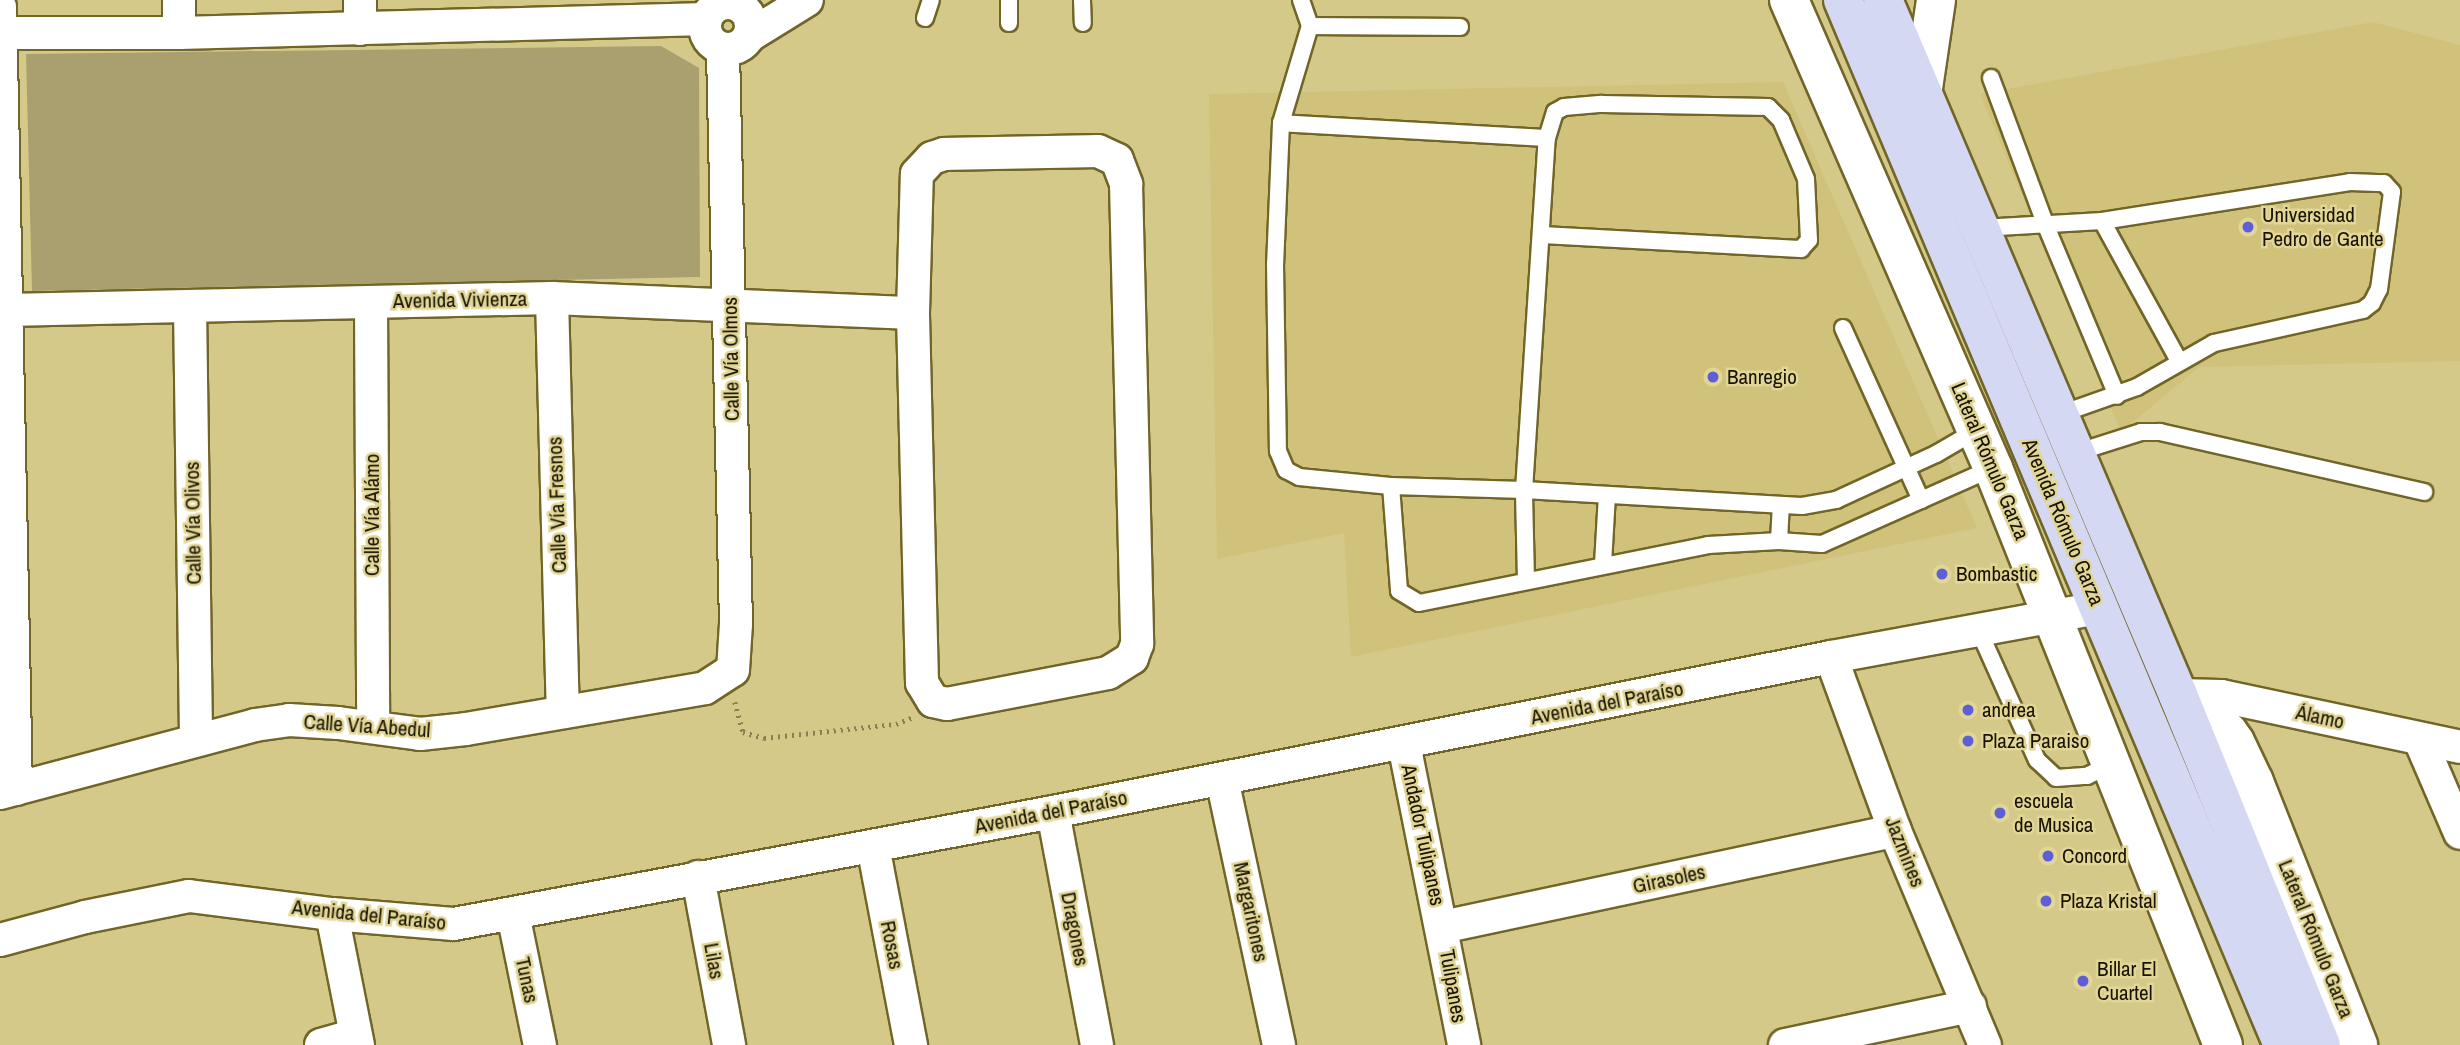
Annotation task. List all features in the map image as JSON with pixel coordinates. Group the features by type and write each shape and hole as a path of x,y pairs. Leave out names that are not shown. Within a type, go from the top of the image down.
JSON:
{"main road":[{"name":"Avenida Rómulo Garza","path":"1843,0 2283,1045"},
{"name":"Avenida Rómulo Garza","path":"1883,0 2180,698 2321,1045"}],"street":[{"path":"179,0 179,33"},
{"path":"736,42 749,16 738,2 717,5 706,19 707,34 736,42 807,0"},
{"name":"Lateral Rómulo Garza","path":"1789,0 1977,430 2055,617 2223,1045"},
{"path":"1922,95 1936,0"},
{"path":"0,7 7,310 8,791"},
{"path":"0,33 179,33 360,14 539,12 706,19"},
{"name":"Calle Vía Olmos","path":"733,670 736,624 730,303 736,42"},
{"path":"1098,151 1117,160 1126,184 1138,633 1132,658 1108,673 947,704 933,701 922,683 913,313 915,185 922,165 944,154 1098,151"},
{"name":"Avenida Vivienza","path":"7,310 552,298 730,303 913,313"},
{"name":"Calle Vía Fresnos","path":"552,298 563,712"},
{"name":"Calle Vía Alámo","path":"371,302 373,727"},
{"name":"Calle Vía Olivos","path":"190,306 196,740"},
{"name":"Avenida del Paraíso","path":"0,940 85,917 189,896 332,914 454,924 1053,813 1831,657 2099,608"},
{"name":"Jazmines","path":"1831,657 1895,831 1985,1045"},
{"name":"Calle Vía Abedul","path":"8,791 196,740 289,720 420,734 705,688 733,670"},
{"name":"Lateral Rómulo Garza","path":"2180,698 2228,733 2235,742 2254,782 2358,1045"},
{"name":"Álamo","path":"2180,698 2235,699 2460,747"},
{"path":"2420,740 2460,833"},
{"name":"Andador Tulipanes","path":"1404,744 1442,927"},
{"name":"Margaritones","path":"1222,779 1279,1045"},
{"name":"Dragones","path":"1053,813 1097,1045"},
{"name":"Girasoles","path":"1442,927 1895,831"},
{"name":"Rosas","path":"873,846 911,1045"},
{"name":"Lilas","path":"698,877 729,1045"},
{"path":"321,1045 357,1040 332,914"},
{"name":"Tunas","path":"513,914 540,1045"},
{"name":"Tulipanes","path":"1442,927 1464,1045"},
{"path":"1795,1044 1970,1006"}],"lane":[{"path":"925,18 931,0"},
{"path":"1009,0 1009,23"},
{"path":"1082,0 1083,23"},
{"path":"1301,0 1310,26 1282,123 1275,264 1280,462 1286,470 1299,477 1391,486 1524,490 1781,507 1836,500 1977,430"},
{"path":"1310,26 1460,27"},
{"path":"1991,78 2046,226 2117,396"},
{"path":"1527,581 1524,490 1547,138 1555,112 1578,105 1768,107 1781,120 1804,169 1809,240 1805,247 1797,250 1541,235"},
{"path":"1282,123 1547,138"},
{"path":"1980,228 2102,221 2333,184 2384,183 2392,192 2379,289 2372,303 2363,310 2214,343 2179,361 2148,382 2117,396 2058,415"},
{"path":"2102,221 2179,361"},
{"path":"1843,328 1908,466 1921,500"},
{"path":"2075,453 2133,433 2160,432 2424,492"},
{"path":"1391,486 1398,584 1406,598 1419,603 1708,545 1779,541 1822,544 1993,468"},
{"path":"1604,564 1606,495"},
{"path":"1779,541 1781,507"},
{"path":"1979,631 2037,760 2056,778 2087,776 2113,764"}],"path":[{"path":"733,670 736,711 743,732 764,738 896,724 921,714 933,701"}],"shaded area":[{"name":"Universidad Pedro de Gante","path":"2373,22 2460,45 2460,361 2199,367 2121,432 1980,94"},
{"path":"661,46 699,68 700,277 32,291 26,54"},
{"path":"1783,82 1977,528 1351,657 1344,533 1217,559 1209,94"}],"place":[{"name":"Universidad Pedro de Gante","path":"2248,227"},
{"name":"Banregio","path":"1713,377"},
{"name":"Bombastic","path":"1942,574"},
{"name":"andrea","path":"1968,710"},
{"name":"Plaza Paraiso","path":"1968,741"},
{"name":"escuela de Musica","path":"2000,813"},
{"name":"Concord","path":"2048,856"},
{"name":"Plaza Kristal","path":"2046,901"},
{"name":"Billar El Cuartel","path":"2083,981"}]}
